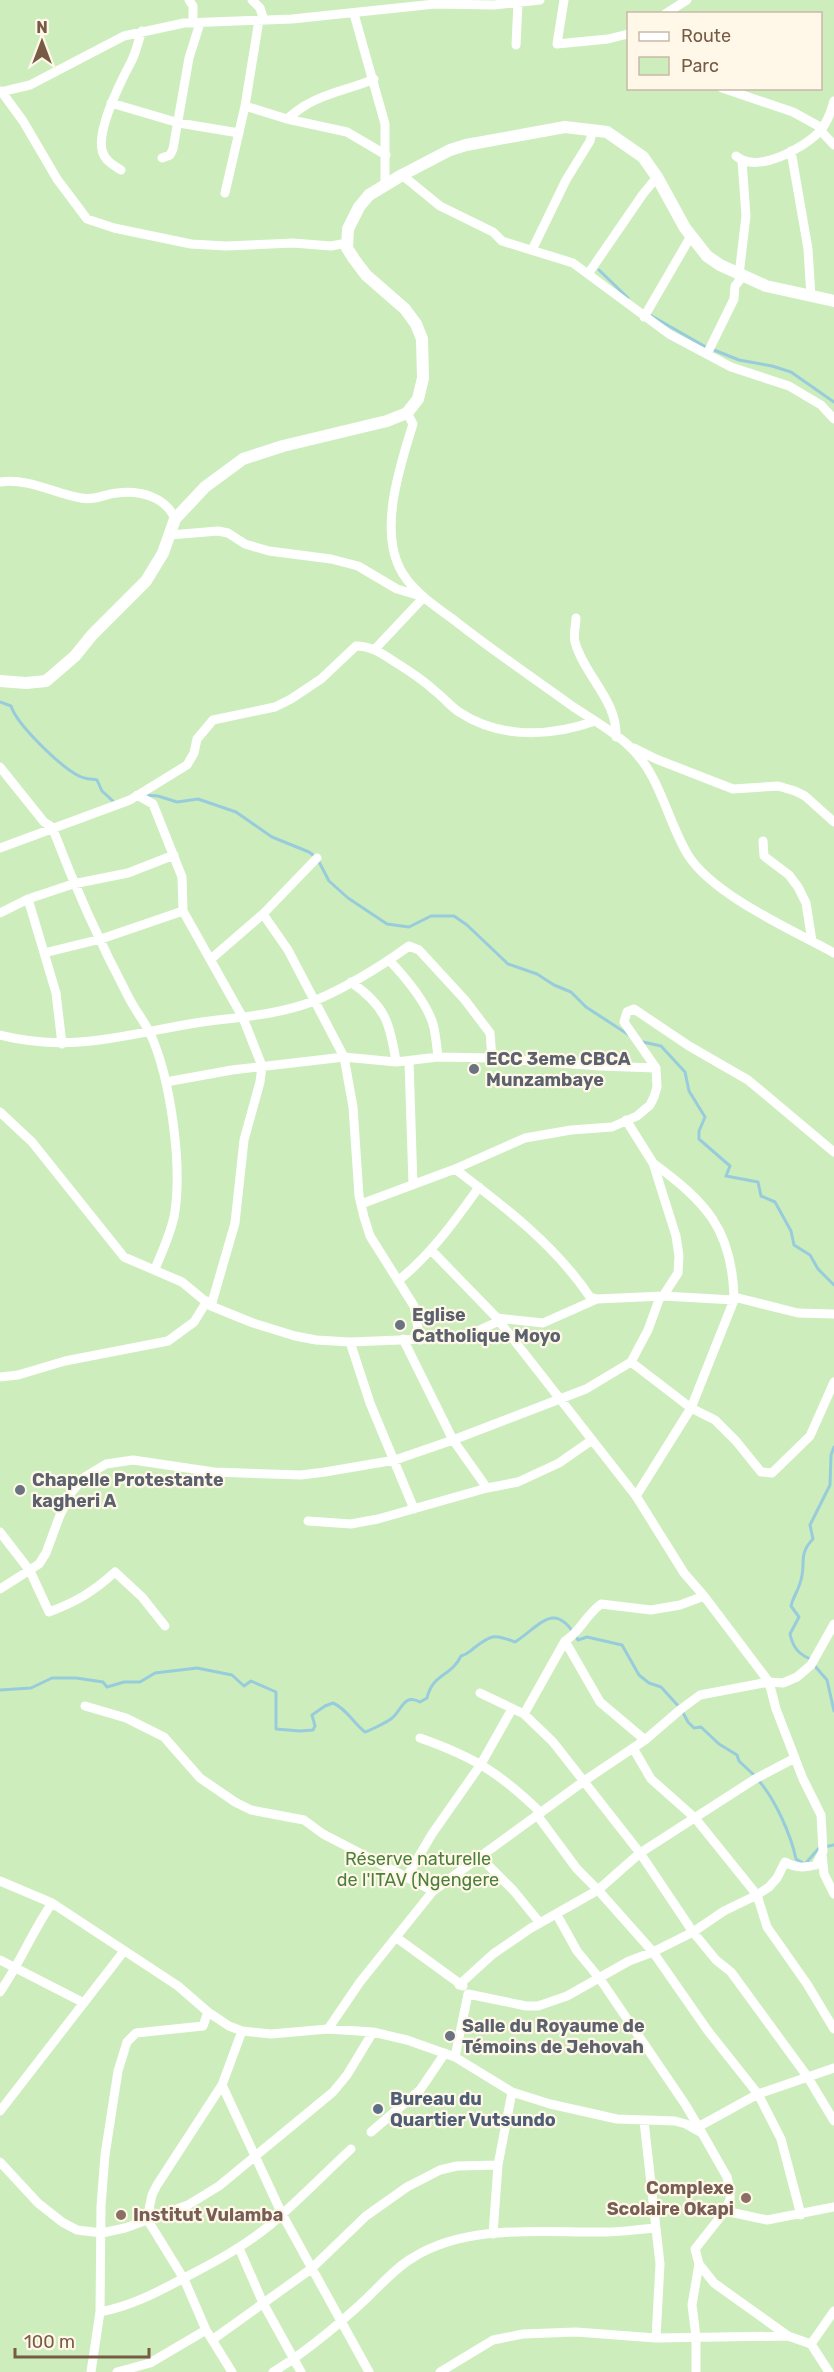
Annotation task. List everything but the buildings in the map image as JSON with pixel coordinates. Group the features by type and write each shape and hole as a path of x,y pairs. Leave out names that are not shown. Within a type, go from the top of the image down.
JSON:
{"street":[{"path":"162,158 170,155 173,149 197,22 189,0"},
{"path":"225,193 245,106 261,20 260,8 252,0"},
{"path":"260,8 267,0"},
{"path":"346,243 331,246 293,243 226,246 191,244 114,228 87,219 57,179 23,121 0,91 30,85 106,43 142,31 197,22 354,14 436,2 518,3 540,0"},
{"path":"564,0 557,44 608,39 627,34"},
{"path":"668,12 687,0"},
{"path":"516,45 518,3"},
{"path":"354,14 385,124 385,186"},
{"path":"120,170 108,162 101,149 111,103 132,61 142,31"},
{"path":"287,119 307,104 374,79"},
{"path":"728,90 793,112 821,129 834,145"},
{"path":"708,354 734,299 735,285 741,276 746,216 739,158 747,162 764,161 791,151 821,129 834,101"},
{"path":"111,103 179,123 239,134"},
{"path":"245,106 287,119 347,132 386,155"},
{"path":"0,681 26,683 46,681 75,656 92,635 146,581 163,553 175,519 205,487 243,459 283,446 387,421 407,413 418,399 423,378 422,339 416,324 405,309 366,274 347,248 348,229 359,207 369,195 450,150 566,127 607,132 644,157 691,236 707,256 741,276 766,286 834,301"},
{"path":"532,250 566,180 590,141 593,129"},
{"path":"791,151 808,249 811,297"},
{"path":"402,175 440,206 493,232 502,241 573,263 669,334 731,367 789,386 821,405 834,419"},
{"path":"588,274 657,177"},
{"path":"644,317 691,236"},
{"path":"407,413 412,424 397,472 393,499 394,551 403,574 424,597 477,638 627,744 656,759 722,786 733,789 778,786 795,791 805,796 832,818"},
{"path":"0,482 23,481 81,498 97,499 114,493 137,493 156,498 170,507 175,519"},
{"path":"170,535 228,532 245,544 269,551 331,559 358,566 397,589 424,597"},
{"path":"375,649 424,597"},
{"path":"576,618 575,643 586,669 616,720 616,737"},
{"path":"0,848 52,827 98,814 134,797 187,765 197,739 213,720 275,707 321,679 356,646 375,649 419,678 456,710 483,724 508,731 542,734 565,731 595,721"},
{"path":"627,744 654,777 681,842 698,868 717,885 834,953"},
{"path":"0,767 44,822 52,827 73,884 129,998 150,1033 166,1082 174,1142 176,1196 173,1219 155,1269"},
{"path":"0,1377 65,1361 168,1341 194,1322 209,1304 235,1223 244,1140 261,1082 262,1066 243,1018 183,911 182,877 153,804 134,797"},
{"path":"763,842 764,856 789,875 806,903 812,941"},
{"path":"0,913 28,899 73,884 128,873 174,855"},
{"path":"211,960 263,914 317,858"},
{"path":"28,899 56,993 62,1044"},
{"path":"44,953 101,939 183,911"},
{"path":"263,914 288,950 344,1057 353,1107 361,1204 370,1236 414,1306 420,1340"},
{"path":"0,1035 26,1042 62,1044 150,1033 297,1007 351,982 409,946 419,950 465,1000 490,1034 492,1058"},
{"path":"389,960 404,976 434,1026 438,1057"},
{"path":"351,982 375,1001 384,1016 392,1031 396,1062"},
{"path":"361,1204 455,1169 525,1138 561,1131 612,1127 637,1116 650,1105 657,1087 656,1068 624,1022 627,1012 634,1010 689,1046 748,1080 834,1152"},
{"path":"166,1082 262,1066 344,1057 396,1062 438,1057 492,1058 656,1068"},
{"path":"409,1061 413,1185"},
{"path":"0,1112 32,1142 124,1257 182,1282 209,1304 254,1323 295,1336 350,1342 420,1340 472,1333 498,1320 543,1323 597,1299"},
{"path":"0,1589 30,1571 46,1553 71,1493 83,1479 106,1464 133,1460 214,1472 302,1475 395,1460 586,1389 631,1362 662,1296 678,1273 679,1256 676,1236 652,1163 627,1120"},
{"path":"636,1496 691,1408 734,1299 726,1242 714,1219 680,1183 652,1163"},
{"path":"455,1169 540,1237 580,1281 590,1297 597,1299 662,1296 734,1299 798,1313 834,1314"},
{"path":"399,1280 418,1264 446,1233 479,1187"},
{"path":"430,1250 498,1320 636,1496 684,1573 769,1682 776,1709 795,1758 821,1815 824,1874 834,1894"},
{"path":"403,1339 453,1440 487,1488"},
{"path":"350,1342 370,1403 414,1509"},
{"path":"631,1362 691,1408 715,1420 736,1441 761,1472 771,1473 810,1436 834,1382"},
{"path":"308,1521 351,1524 378,1519 487,1488 518,1482 550,1467 592,1440"},
{"path":"0,1532 30,1571 49,1612 76,1602 98,1588 115,1572 141,1597 165,1626"},
{"path":"524,1714 565,1641 575,1635 587,1616 601,1604 651,1610 680,1605 704,1596"},
{"path":"328,2029 360,1982 433,1891 645,1740 700,1695 769,1682 783,1683 797,1677 813,1661 834,1624"},
{"path":"565,1641 600,1702 645,1740"},
{"path":"480,1693 524,1714 553,1743 585,1781 640,1853 693,1932 716,1960 730,1972 807,2076 834,2121"},
{"path":"85,1706 126,1718 164,1737 200,1778 250,1810 304,1820 323,1834 433,1891"},
{"path":"406,1878 432,1834 481,1764 512,1709"},
{"path":"420,1738 465,1754 509,1783 539,1814 577,1869 653,1952 708,2031 758,2094 781,2139 801,2215"},
{"path":"633,1748 651,1779 695,1818 757,1895 767,1927 807,1984 834,2029"},
{"path":"459,1985 493,1954 540,1923 598,1890 640,1853 758,1777 795,1758"},
{"path":"823,1850 834,1854"},
{"path":"454,2057 468,1994 525,2006 538,2006 567,1996 629,1961 693,1932 724,1911 757,1895 777,1878 785,1862 806,1868 816,1865 823,1850"},
{"path":"481,1858 499,1875 540,1923"},
{"path":"0,1881 52,1903 178,1986 208,2012 229,2026 242,2031 271,2034 328,2029 373,2032 407,2040 444,2053 512,2092 577,2112 617,2119 675,2121 700,2130"},
{"path":"0,1992 17,1967 21,1952 52,1903"},
{"path":"557,1915 577,1951 600,1979 686,2104 727,2177 730,2199 725,2211 695,2249 699,2264 692,2305 696,2337 696,2372"},
{"path":"397,1938 459,1985 506,2003"},
{"path":"0,2111 124,1951"},
{"path":"0,1960 84,2003"},
{"path":"92,2372 100,2312 105,2155 118,2071 127,2042 136,2033 152,2029 203,2026 208,2012"},
{"path":"232,2372 206,2330 184,2279 147,2219 152,2195 157,2185 222,2085 242,2031"},
{"path":"0,2162 38,2203 62,2222 77,2230 102,2233 125,2228 188,2205 219,2187 333,2092 347,2075 373,2032"},
{"path":"371,2132 420,2090 444,2053"},
{"path":"700,2130 758,2094 834,2068"},
{"path":"222,2085 282,2214 369,2372"},
{"path":"493,2234 498,2165 512,2092"},
{"path":"644,2121 660,2264 656,2338"},
{"path":"100,2312 141,2301 214,2264 239,2248 282,2214 351,2149"},
{"path":"212,2340 311,2269 366,2216 406,2187 440,2170 457,2166 498,2165"},
{"path":"725,2211 768,2220 834,2207"},
{"path":"273,2372 294,2359 342,2321 413,2257 449,2241 493,2234 610,2232 656,2228"},
{"path":"239,2248 263,2303 301,2372"},
{"path":"699,2264 721,2289 788,2336 811,2344 829,2372"},
{"path":"811,2344 834,2311"},
{"path":"117,2372 150,2363 206,2330"},
{"path":"440,2372 479,2347 512,2335 576,2332 656,2338 788,2336"}],"green space":[{"name":"Réserve naturelle de l'ITAV (Ngengere","path":"0,0 834,0 834,2372 0,2372"}],"waterway":[{"path":"599,270 628,298"},
{"path":"650,315 704,346 739,360 791,372 834,402"},
{"path":"0,702 11,706 30,734 51,755 79,776 97,780 102,791 114,802"},
{"path":"143,795 158,796 177,802 198,799 236,812 272,837 309,852 317,858 329,881 348,898 387,924 409,927 431,916 454,916 467,925 508,964 537,974 571,992 586,1007 629,1035"},
{"path":"643,1042 661,1046 685,1072 689,1091 705,1117 699,1131 699,1139 730,1166 726,1176 758,1182 761,1196 775,1202 791,1231 794,1245 810,1255 818,1269 834,1285"},
{"path":"813,1660 800,1653 793,1643 790,1634 799,1617 791,1606 802,1577 805,1550 813,1539 810,1525 830,1485 831,1455 834,1447"},
{"path":"0,1690 31,1688 52,1678 76,1678 103,1682 107,1687 124,1682 140,1682 155,1673 197,1668 232,1675 244,1686 251,1681 276,1692 276,1729 313,1730 315,1726 312,1715 333,1703 365,1732 395,1716 406,1701 420,1702 427,1698 433,1684 452,1668 461,1656 485,1640 498,1637 515,1642 540,1623 555,1618 570,1628 578,1640 587,1637 622,1645 639,1675 649,1683 661,1687 694,1728 701,1727 719,1744 737,1755 739,1761 755,1776"},
{"path":"814,1665 827,1680 834,1711"},
{"path":"759,1781 782,1818 796,1859 805,1864 819,1848 834,1845"}],"place":[{"name":"ECC 3eme CBCA Munzambaye","path":"474,1069"},
{"name":"Eglise Catholique Moyo","path":"400,1325"},
{"name":"Chapelle Protestante kagheri A","path":"20,1490"},
{"name":"Salle du Royaume de Témoins de Jehovah","path":"450,2036"},
{"name":"Bureau du Quartier Vutsundo","path":"378,2109"},
{"name":"Complexe Scolaire Okapi","path":"746,2198"},
{"name":"Institut Vulamba","path":"121,2215"}]}
